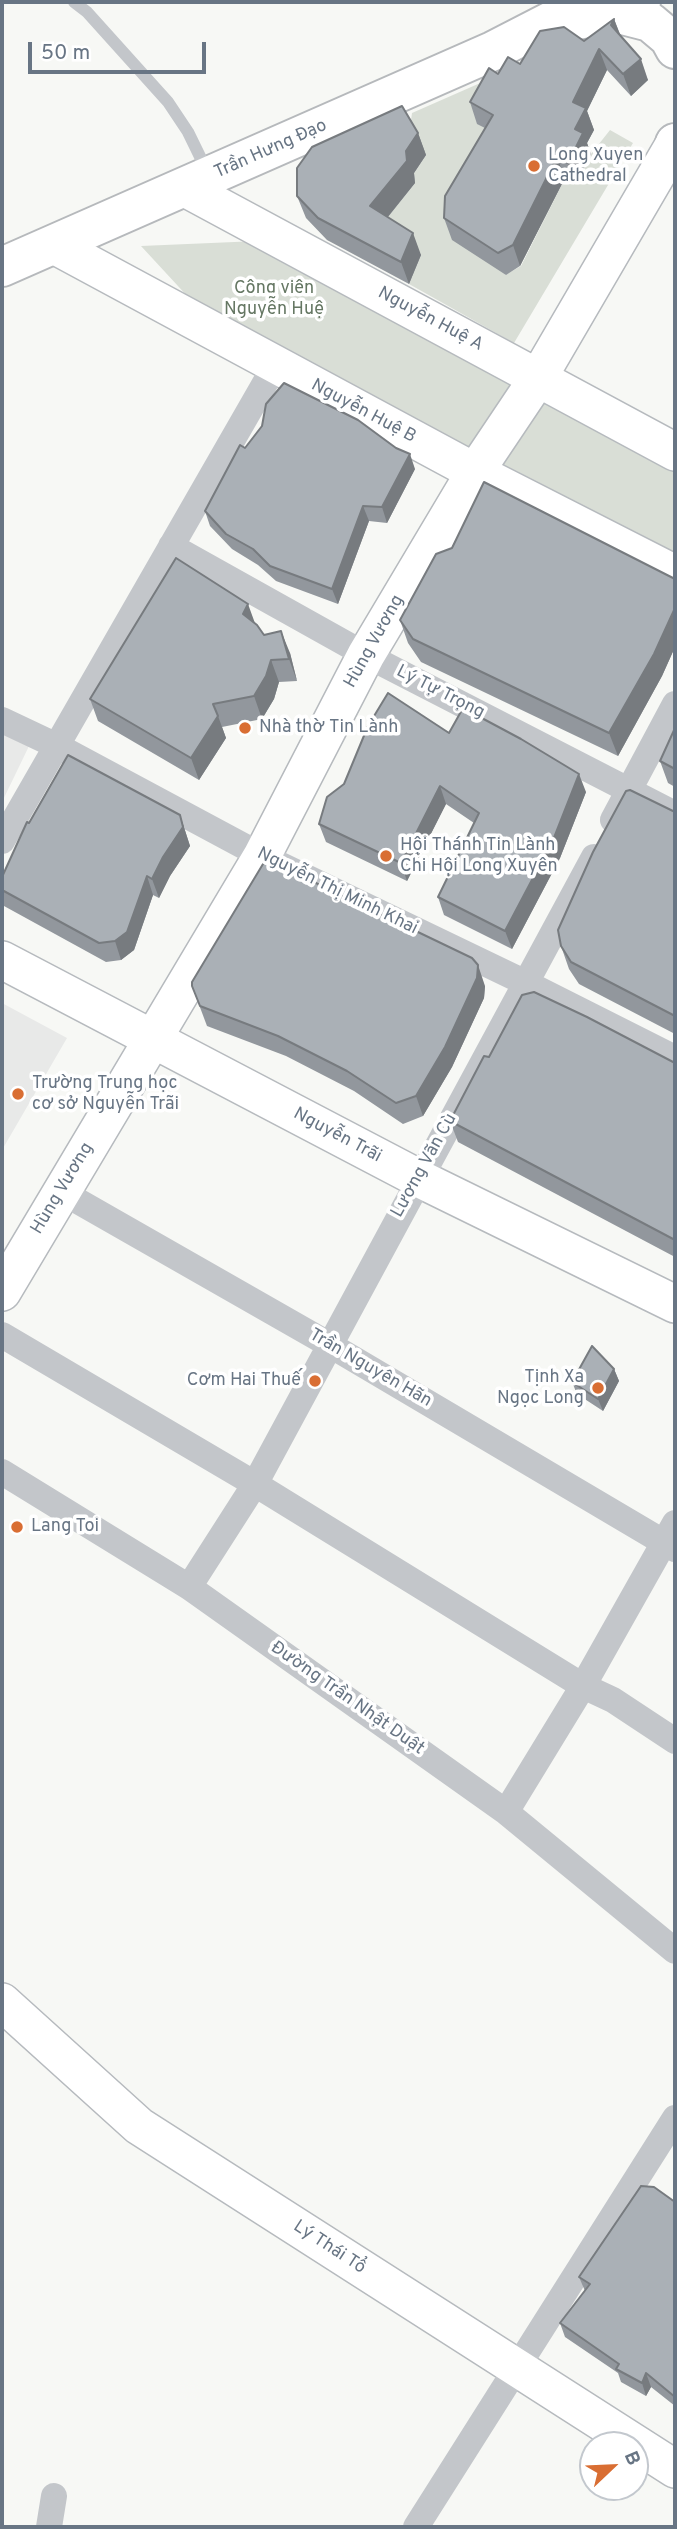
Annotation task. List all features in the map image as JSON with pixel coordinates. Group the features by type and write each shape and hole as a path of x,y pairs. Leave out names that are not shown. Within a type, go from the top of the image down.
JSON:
{"highway":[{"name":"Trần Hưng Đạo","path":"2,267 493,51 539,27 615,6"},
{"path":"615,6 650,22 669,38 675,49"}],"street":[{"name":"Hùng Vương","path":"2,1292 262,856 366,655 475,472 538,378 675,143"},
{"name":"Nguyễn Huệ A","path":"197,182 538,378 675,452"},
{"name":"Nguyễn Huệ B","path":"54,245 475,472 675,573"},
{"path":"2,841 276,364"},
{"name":"Lý Tự Trọng","path":"171,546 366,655 675,814"},
{"name":"Lương Vãn Cù","path":"189,1587 255,1484 675,704"},
{"name":"Nguyễn Thị Minh Khai","path":"2,720 57,746 262,856 526,982 675,1058"},
{"name":"Nguyễn Trãi","path":"2,960 418,1178 675,1304"},
{"name":"Trần Nguyên Hãn","path":"62,1192 672,1538"},
{"path":"2,1335 255,1484 583,1686 613,1700 675,1741"},
{"name":"Đường Trần Nhật Duật","path":"2,1472 189,1587 506,1812 675,1951"},
{"path":"506,1812 672,1538"},
{"name":"Lý Thái Tổ","path":"2,2002 139,2126 675,2469"},
{"path":"416,2527 675,2118"},
{"path":"49,2527 54,2496"}],"lane":[{"path":"74,2 87,12 173,108 188,132 197,182"}],"shaded area":[{"path":"2,729 30,744 2,802"},
{"name":"Trường Trung học cơ sở Nguyễn Trãi","path":"2,1003 67,1038 2,1150"}],"green space":[{"path":"503,73 501,137 505,275 521,266 565,178 576,184 591,154 610,130 633,143 514,343 409,284 421,255 378,229 415,183 414,173 426,155 410,128 412,113"},
{"name":"Công viên Nguyễn Huệ","path":"281,240 675,450 675,570 226,338 141,246"}],"building":[{"name":"Long Xuyen Cathedral","path":"614,19 611,25 641,59 623,74 599,49 573,102 586,108 575,129 583,133 568,163 557,157 513,245 498,253 444,218 445,196 493,115 470,102 489,68 498,74 508,57 520,64 540,31 564,27 584,41"},
{"path":"402,106 418,133 406,151 407,161 370,206 413,233 401,262 318,218 297,196 297,168 312,147"},
{"path":"284,383 358,420 396,448 410,454 382,507 363,506 332,589 270,566 253,549 226,534 205,511 240,445 245,448 262,426 266,404"},
{"path":"484,482 675,579 675,608 654,654 609,733 413,639 400,620 436,554 452,548"},
{"path":"176,558 248,604 243,614 257,625 264,635 281,631 289,659 271,660 266,676 254,696 213,704 218,716 191,758 90,699"},
{"path":"388,693 449,733 463,708 579,774 553,840 505,931 438,897 479,813 440,786 401,863 319,824 327,797 344,784 368,726"},
{"path":"675,728 675,769 660,761"},
{"path":"68,755 180,815 183,827 152,879 147,876 127,932 115,941 99,943 2,890 2,877 27,822 29,823"},
{"path":"630,790 675,812 675,1016 571,962 561,946 558,930 593,852 626,791"},
{"path":"266,859 472,958 478,965 477,978 445,1047 416,1096 396,1103 347,1071 278,1036 200,1006 192,982"},
{"path":"534,992 675,1063 675,1240 450,1121 484,1056 489,1057 522,995"},
{"path":"592,1346 614,1369 598,1399 572,1382"},
{"path":"641,2186 654,2187 675,2202 675,2397 646,2373 642,2383 616,2369 619,2364 560,2323 590,2284 579,2277"}],"place":[{"name":"Long Xuyen Cathedral","path":"534,166"},
{"name":"Nhà thờ Tin Lành","path":"245,728"},
{"name":"Hội Thánh Tin Lành Chi Hội Long Xuyên","path":"386,856"},
{"name":"Trường Trung học cơ sở Nguyễn Trãi","path":"18,1094"},
{"name":"Cơm Hai Thuế","path":"315,1381"},
{"name":"Tịnh Xa Ngọc Long","path":"598,1388"},
{"name":"Lang Toi","path":"17,1527"}]}
